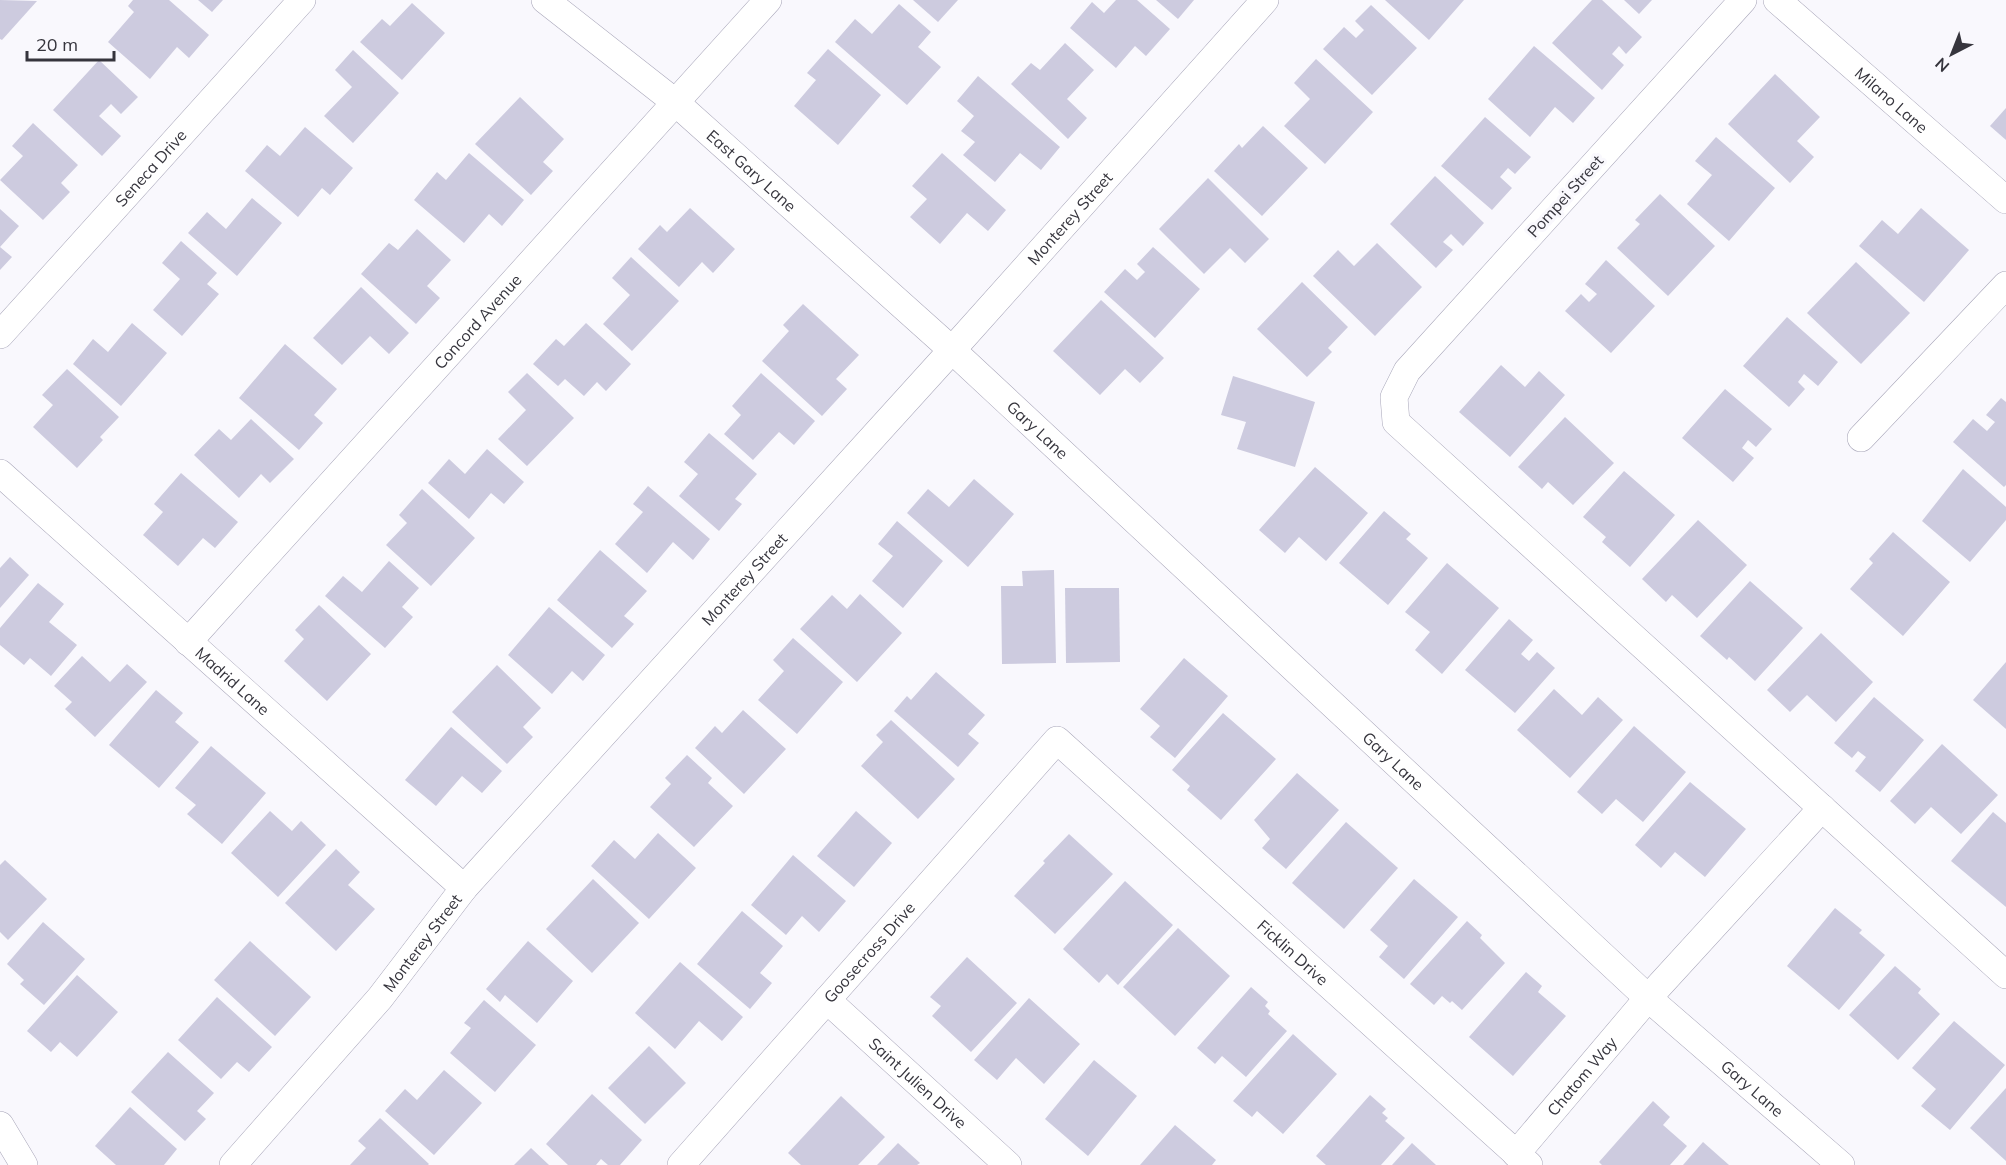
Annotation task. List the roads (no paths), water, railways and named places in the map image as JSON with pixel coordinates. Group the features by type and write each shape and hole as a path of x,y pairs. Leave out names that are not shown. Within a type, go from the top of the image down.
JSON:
{"street":[{"name":"Seneca Drive","path":"0,335 302,0"},
{"name":"East Gary Lane","path":"545,0 675,102 952,350"},
{"name":"Concord Avenue","path":"188,642 768,0"},
{"name":"Monterey Street","path":"233,1165 380,999 464,888 952,350 1265,0"},
{"name":"Pompei Street","path":"1743,0 1407,371 1394,397 1396,422 1822,808"},
{"name":"Milano Lane","path":"1777,0 2006,200"},
{"path":"1861,438 2006,285"},
{"name":"Gary Lane","path":"952,350 1648,998 1841,1165"},
{"name":"Madrid Lane","path":"0,473 464,888"},
{"name":"Goosecross Drive","path":"681,1165 1057,740"},
{"name":"Ficklin Drive","path":"1057,740 1522,1159"},
{"path":"1822,808 2006,975"},
{"name":"Chatom Way","path":"1522,1159 1648,998 1822,808"},
{"name":"Saint Julien Drive","path":"827,1000 1008,1165"},
{"path":"0,1125 24,1165"}]}
